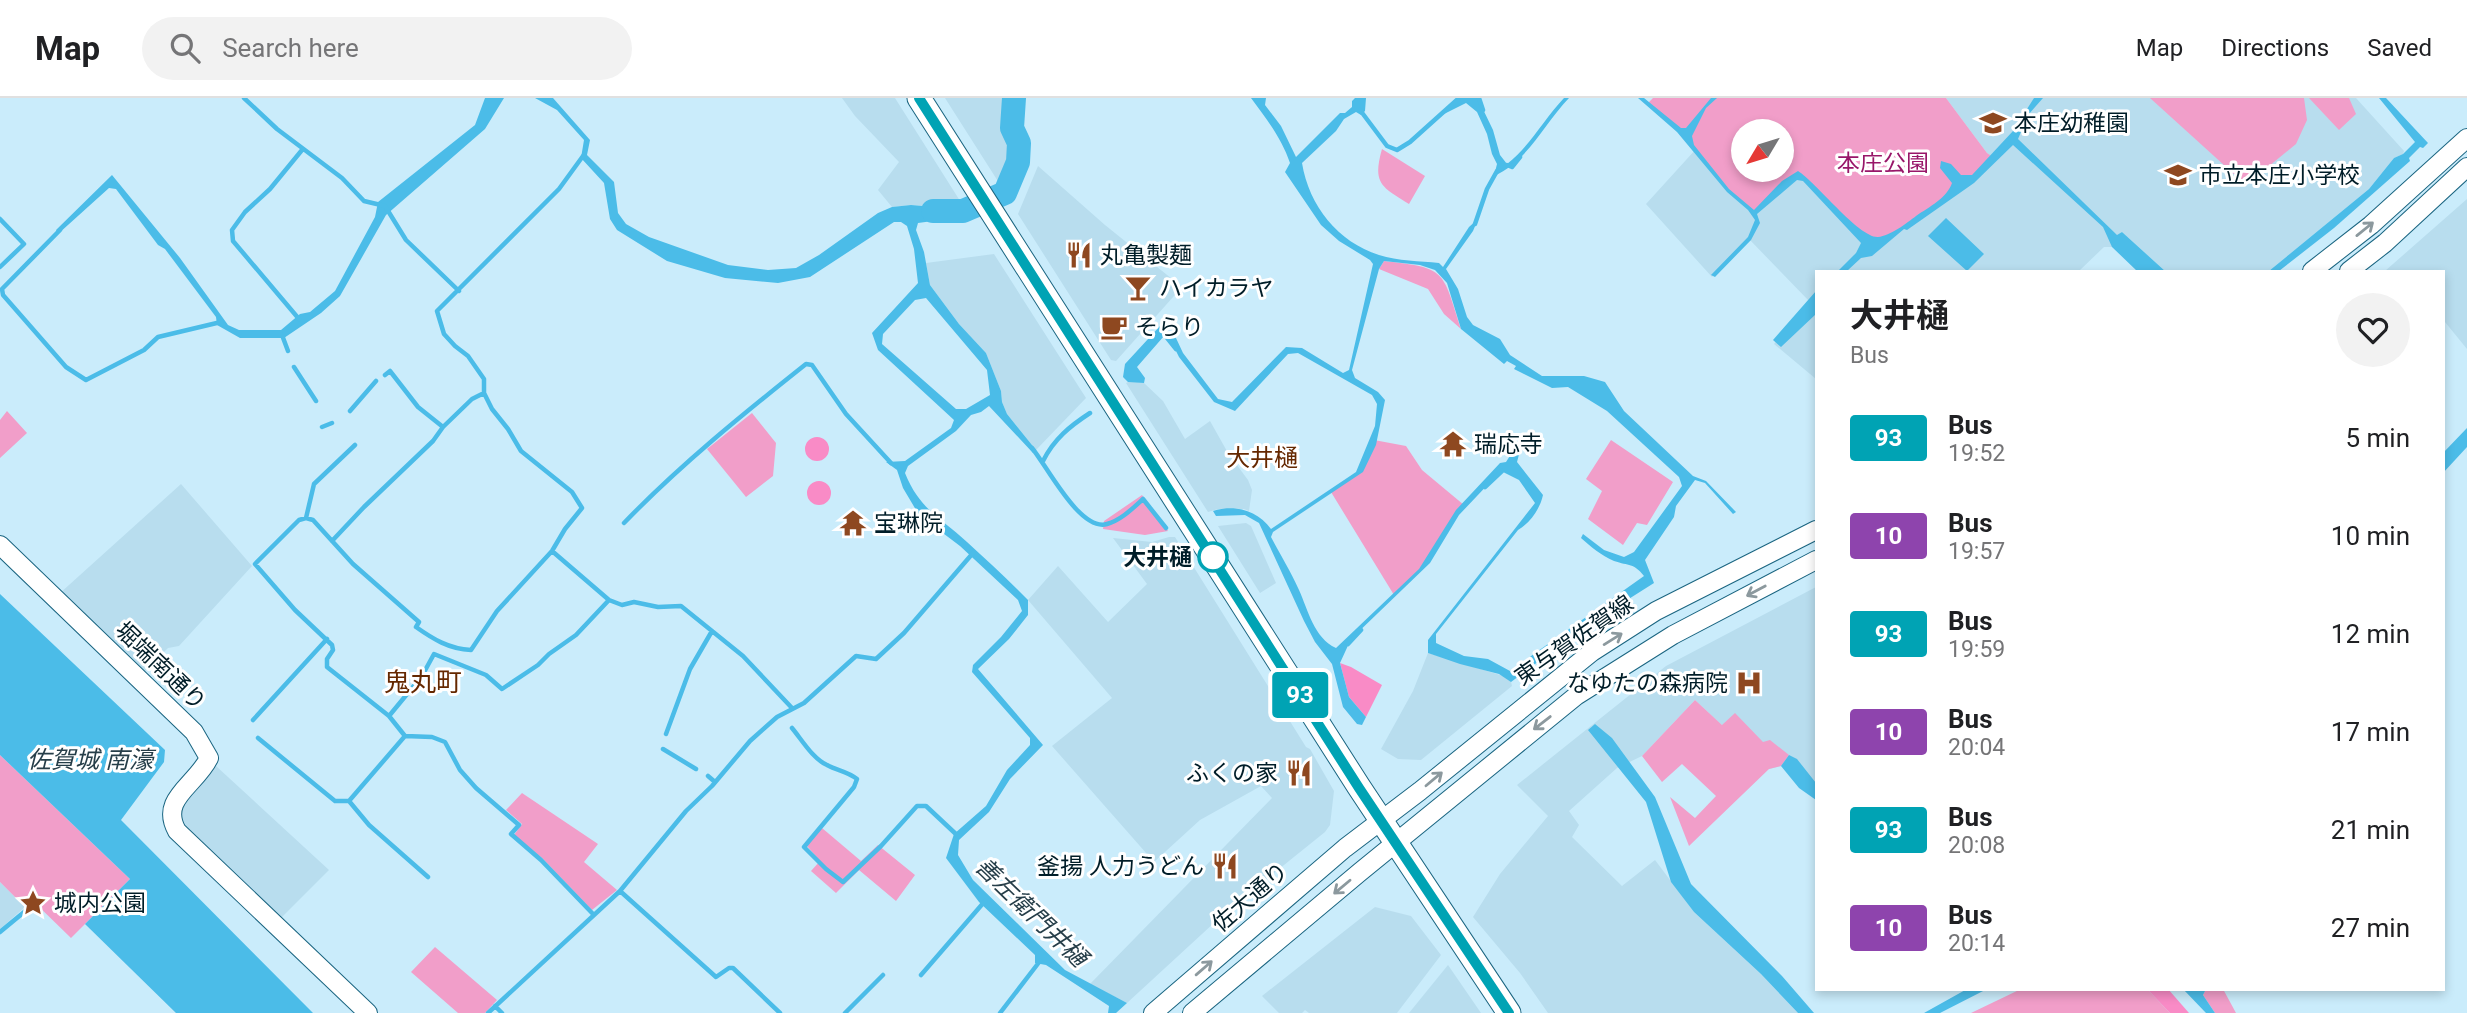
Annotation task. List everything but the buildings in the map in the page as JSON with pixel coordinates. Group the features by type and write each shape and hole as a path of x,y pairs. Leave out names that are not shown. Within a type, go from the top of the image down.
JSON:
{"highway":[{"path":"919,98 1395,844 1509,1013"}],"main road":[{"path":"2313,270 2381,216 2467,138"},
{"path":"2350,270 2385,243 2467,167"},
{"name":"東与賀佐賀線","path":"1380,820 1592,652 1656,611 1815,531"},
{"name":"堀端南通り","path":"0,545 194,732 209,758 203,769 174,802 170,811 171,821 177,831 368,1013"},
{"name":"東与賀佐賀線","path":"1395,844 1576,696 1673,635 1815,561"},
{"name":"佐大通り","path":"1153,1013 1380,820"},
{"path":"1192,1013 1395,844"}],"shaded area":[{"path":"842,98 895,98 962,204 892,207 878,190 899,162 855,116"},
{"path":"945,98 1006,98 1005,124 1014,154 1007,177 1001,186"},
{"name":"市立本庄小学校","path":"1946,98 2356,98 2404,151 2394,158 2369,189 2270,270 2164,270 2122,232 2112,247 2104,247 2080,270 1815,270 1815,378 1774,344 1810,302 1749,239 1712,277 1646,204 1696,149 1729,190 1774,182 1794,182 1797,178 1993,158"},
{"path":"1038,166 1182,287 1116,361 1111,360 1018,214"},
{"path":"2467,199 2467,349 2445,322 2445,270 2386,270"},
{"path":"994,254 1086,398 1036,450 1007,414 986,353 959,324 930,285 926,263"},
{"path":"1126,383 1144,383 1163,401 1185,439 1210,421 1228,453 1248,480 1252,490 1249,511 1218,509 1208,512"},
{"path":"817,437 828,444 829,449 822,460 817,461 806,454 805,449 812,438"},
{"path":"819,481 830,488 831,493 824,504 819,505 808,498 807,493 814,482"},
{"path":"181,484 252,566 179,646 168,648 143,673 59,594"},
{"path":"1246,523 1251,526 1276,583 1260,593 1218,526"},
{"path":"1175,537 1334,791 1330,825 1325,832 1227,911 1127,1003 1090,984 1272,798 1261,786 1200,820 1154,862 1052,746 1112,698 1028,600 1058,566 1108,622 1147,584 1113,538 1152,542"},
{"path":"1815,588 1815,793 1785,765 1769,769 1695,700 1642,756 1617,768 1569,811 1579,825 1572,837 1622,886 1655,860 1694,912 1761,974 1798,1013 1548,1013 1520,973 1473,917 1500,874 1548,816 1517,785 1666,666"},
{"path":"1428,653 1510,678 1512,686 1421,760 1398,759 1381,749 1413,691"},
{"path":"1340,663 1382,685 1366,717 1349,697"},
{"path":"216,766 329,870 279,920 179,825 177,811"},
{"path":"0,882 25,907 0,929"},
{"path":"1375,907 1411,916 1441,955 1397,1013 1309,1013 1305,1010 1302,1013 1279,1013 1262,996"},
{"path":"1448,965 1481,1013 1409,1013"},
{"path":"2149,991 2170,991 2189,1013 2170,1013"}],"green space":[{"name":"本庄公園","path":"1653,98 1946,98 1987,153 1994,158 1935,206 1869,245 1804,180 1797,178 1794,180 1794,119 1731,119 1731,182 1792,182 1755,213 1729,190 1696,149 1648,103"},
{"path":"2150,98 2304,98 2307,120 2296,144 2246,185"},
{"path":"2309,98 2349,98 2356,114 2339,130"},
{"path":"1382,149 1425,176 1409,204 1386,188 1379,177"},
{"path":"1384,261 1420,266 1439,276 1450,294 1461,329 1444,314 1428,289 1379,269"},
{"path":"7,411 27,433 0,458 0,420"},
{"path":"752,413 776,443 773,476 746,497 707,449"},
{"path":"1374,440 1406,446 1422,470 1464,505 1419,570 1394,595 1331,492 1359,472"},
{"path":"1611,440 1673,482 1647,525 1637,523 1623,545 1588,519 1602,491 1586,479"},
{"path":"1142,495 1168,531 1145,535 1103,529 1104,521"},
{"path":"1695,700 1722,725 1735,713 1763,742 1770,740 1789,755 1781,766 1769,769 1689,846 1670,797 1695,818 1716,796 1682,764 1662,782 1642,756"},
{"path":"0,755 130,879 71,938 32,900 25,907 0,882"},
{"path":"522,793 598,844 584,862 617,890 592,910 542,858 514,835 522,824 506,810"},
{"path":"822,828 861,861 878,845 915,875 896,901 859,870 836,893 811,871 820,861 807,846"},
{"path":"435,947 497,1000 485,1013 458,1013 411,972"},
{"path":"2017,991 2149,991 2170,1013 1971,1013"},
{"path":"2205,991 2224,991 2236,1013 2215,1013 2203,995"}],"water":[{"path":"485,98 504,98 485,129 386,215 340,296 321,313 284,338 240,338 217,325 216,317 116,189 109,188 58,234 56,230 112,175 180,258 228,325 239,330 281,330 300,314 310,312 335,291 375,217 378,202 475,125"},
{"path":"535,98 553,98 590,140 587,155 614,182 618,213 626,224 649,237 728,265 768,270 796,268 878,213 892,207 962,204 970,216 918,223 916,230 924,252 930,285 959,324 986,353 1007,414 1036,450 1033,453 989,406 971,415 956,431 908,466 905,473 917,496 931,512 975,549 1028,600 1028,615 1009,639 978,669 1043,745 1010,779 989,812 959,840 958,855 973,880 1065,970 1127,1003 1116,1013 1108,1013 1109,1006 1046,965 1035,963 1035,955 979,902 946,858 954,834 986,806 1007,770 1030,745 1030,738 972,672 973,665 1022,611 1018,600 960,546 919,515 903,488 897,470 886,462 905,461 951,428 954,420 878,350 872,333 918,283 914,249 907,226 894,222 810,277 778,283 725,278 667,261 617,230 610,219 604,183 581,158 584,140 557,110","holes":["926,298 987,370 990,395 966,409 956,409 882,344 883,334 915,300"]},
{"path":"1006,98 1020,98 1017,115 1027,153 1016,192 1010,200 1001,186 1007,177 1014,154 1005,124"},
{"path":"1251,98 1266,98 1265,105 1281,126 1296,157 1340,113 1345,113 1352,107 1355,98 1366,98 1365,111 1361,115 1356,112 1344,119 1336,131 1302,163 1311,194 1338,232 1364,249 1379,255 1439,263 1443,267 1469,227 1478,219 1473,231 1446,269 1458,289 1467,317 1473,325 1500,339 1510,355 1542,376 1584,376 1605,382 1624,411 1693,476 1706,481 1736,512 1733,514 1705,483 1695,480 1676,506 1674,517 1645,560 1654,583 1586,626 1511,682 1499,674 1428,653 1428,640 1535,503 1519,480 1503,472 1495,477 1459,515 1430,563 1351,639 1340,663 1349,697 1366,717 1362,725 1357,724 1343,707 1332,664 1315,642 1304,621 1259,523 1245,515 1216,516 1213,511 1230,508 1245,511 1260,518 1271,529 1356,472 1375,426 1377,404 1372,395 1298,353 1288,354 1235,411 1214,402 1179,357 1171,341 1164,336 1137,367 1145,378 1144,383 1128,382 1123,377 1125,364 1160,326 1176,338 1183,353 1218,399 1232,402 1286,347 1302,348 1343,373 1349,370 1373,264 1321,225 1285,172 1290,163 1287,154","holes":["1384,261 1420,265 1435,270 1447,283 1461,329 1504,364 1507,361 1516,366 1514,369 1552,388 1568,387 1607,411 1679,477 1682,486 1634,552 1624,557 1604,550 1583,534 1581,538 1600,553 1634,567 1644,576 1510,671 1488,659 1464,656 1436,643 1436,634 1540,505 1543,495 1517,462 1521,447 1517,445 1506,462 1500,463 1456,510 1419,569 1336,648 1317,631 1296,583 1271,537 1273,532 1363,472 1376,445 1385,400 1378,392 1355,378 1352,370 1379,269"]},
{"path":"1460,98 1480,98 1500,155 1507,164 1523,149 1564,98 1569,98 1526,152 1494,176 1497,164 1477,112 1466,103 1440,116"},
{"path":"1638,98 1644,98 1681,128 1686,128 1711,98 1717,98 1706,108 1692,136 1694,145 1729,189 1754,210 1781,182 1794,182 1794,174 1798,171 1860,229 1878,237 1898,229 1946,193 1952,183 1940,168 1941,161 1951,164 1961,175 1972,175 2013,131 2034,98 2043,98 2028,115 2018,139 2117,235 2122,232 2164,270 2136,270 2112,247 2103,227 2013,145 1974,183 1907,230 1904,229 1872,256 1861,258 1848,270 1839,270 1856,253 1861,243 1803,181 1797,180 1757,214 1760,223 1751,240 1715,277 1711,275 1748,237 1755,220 1748,210 1727,192 1677,132"},
{"path":"2379,98 2386,98 2428,143 2423,148 2420,147 2409,158 2410,161 2334,228 2280,270 2270,270 2369,189 2394,158 2403,154 2415,142"},
{"path":"1946,218 1984,254 1966,270 1928,236"},
{"path":"1815,292 1815,315 1781,347 1773,340"},
{"path":"2467,428 2467,447 2445,471 2445,451"},
{"name":"佐賀城 南濠","path":"0,594 165,750 164,762 121,820 313,1013 176,1013 85,924 130,879 0,755"},
{"path":"1595,724 1612,738 1655,797 1691,884 1782,976 1814,1013 1798,1013 1761,974 1694,912 1671,882 1646,802 1588,730"},
{"path":"1789,755 1797,759 1815,782 1815,799 1799,788 1781,766"},
{"path":"1963,991 1983,991 1940,1013 1924,1013"},
{"path":"2185,991 2205,991 2203,995 2215,1013 2206,1013"}],"waterway":[{"path":"244,98 277,129 342,178 364,201 385,206 406,240 459,291"},
{"path":"933,211 963,211 1005,193 1018,162 1019,143 1012,128 1014,98"},
{"path":"1360,110 1387,146 1397,150 1410,142 1459,98"},
{"path":"1479,98 1483,110"},
{"path":"299,319 233,241 232,230 302,150"},
{"path":"258,738 335,801 349,801 405,736 389,716 327,667 332,645 295,610 255,564 299,520 313,520 353,564 419,622 416,627 442,643 471,650 497,611 552,551 582,508 572,492 521,451 492,409 484,393 484,379 468,356 444,334 437,311 559,189 583,156"},
{"path":"1507,165 1512,167 1520,157"},
{"path":"1475,224 1487,189 1497,171"},
{"path":"0,219 24,244 0,267"},
{"path":"60,230 2,289 3,295 66,367 86,380 144,350 158,337 221,322"},
{"path":"1164,334 1176,349"},
{"path":"282,335 288,351"},
{"path":"624,523 690,460 806,364 812,365 846,414 891,463"},
{"path":"294,367 316,401"},
{"path":"385,375 390,371 418,407 443,427 472,399 484,393"},
{"path":"350,411 376,381"},
{"path":"1043,461 1063,434 1090,413"},
{"path":"322,427 332,423"},
{"path":"332,541 433,441 443,427"},
{"path":"306,518 314,484 355,445"},
{"path":"1032,448 1065,496 1086,518 1097,524 1107,524 1122,517 1143,499 1166,528"},
{"path":"1485,487 1502,471"},
{"path":"552,551 609,600 622,605 634,602 658,607 681,606 743,656 792,708"},
{"path":"620,891 686,811 712,786 750,741 777,717 804,703 856,656 876,659 904,633 973,553"},
{"path":"389,716 422,676 434,654 486,675 502,689 576,635 609,600"},
{"path":"1348,644 1361,630"},
{"path":"666,734 690,669 712,631"},
{"path":"253,720 327,639"},
{"path":"792,728 817,758 857,779 854,787 804,847 843,882 881,846 917,806 926,806 958,836"},
{"path":"405,736 432,737 445,742 460,770 476,788 519,825 511,834 541,860 593,914"},
{"path":"663,749 696,769"},
{"path":"708,776 715,782"},
{"path":"349,801 369,825 428,877"},
{"path":"488,1013 620,891 716,977 733,968 780,1013"},
{"name":"善左衛門井樋","path":"921,975 985,901"},
{"path":"0,932 29,908"},
{"path":"1000,1013 1040,961"},
{"path":"845,1013 883,975"},
{"path":"495,1006 502,1013"}],"bus line":[{"name":"93","path":"919,98 1359,788 1509,1013"}],"place":[{"name":"本庄幼稚園","path":"1993,123"},
{"name":"市立本庄小学校","path":"2178,175"},
{"name":"丸亀製麺","path":"1079,255"},
{"name":"ハイカラヤ","path":"1138,288"},
{"name":"そらり","path":"1114,327"},
{"name":"瑞応寺","path":"1453,444"},
{"name":"宝琳院","path":"853,523"},
{"name":"大井樋","path":"1213,557"},
{"name":"なゆたの森病院","path":"1749,683"},
{"name":"ふくの家","path":"1299,773"},
{"name":"釜揚 人力うどん","path":"1225,866"},
{"name":"城内公園","path":"33,903"}],"district":[{"name":"大井樋","path":"1262,458"},
{"name":"鬼丸町","path":"423,682"}]}
